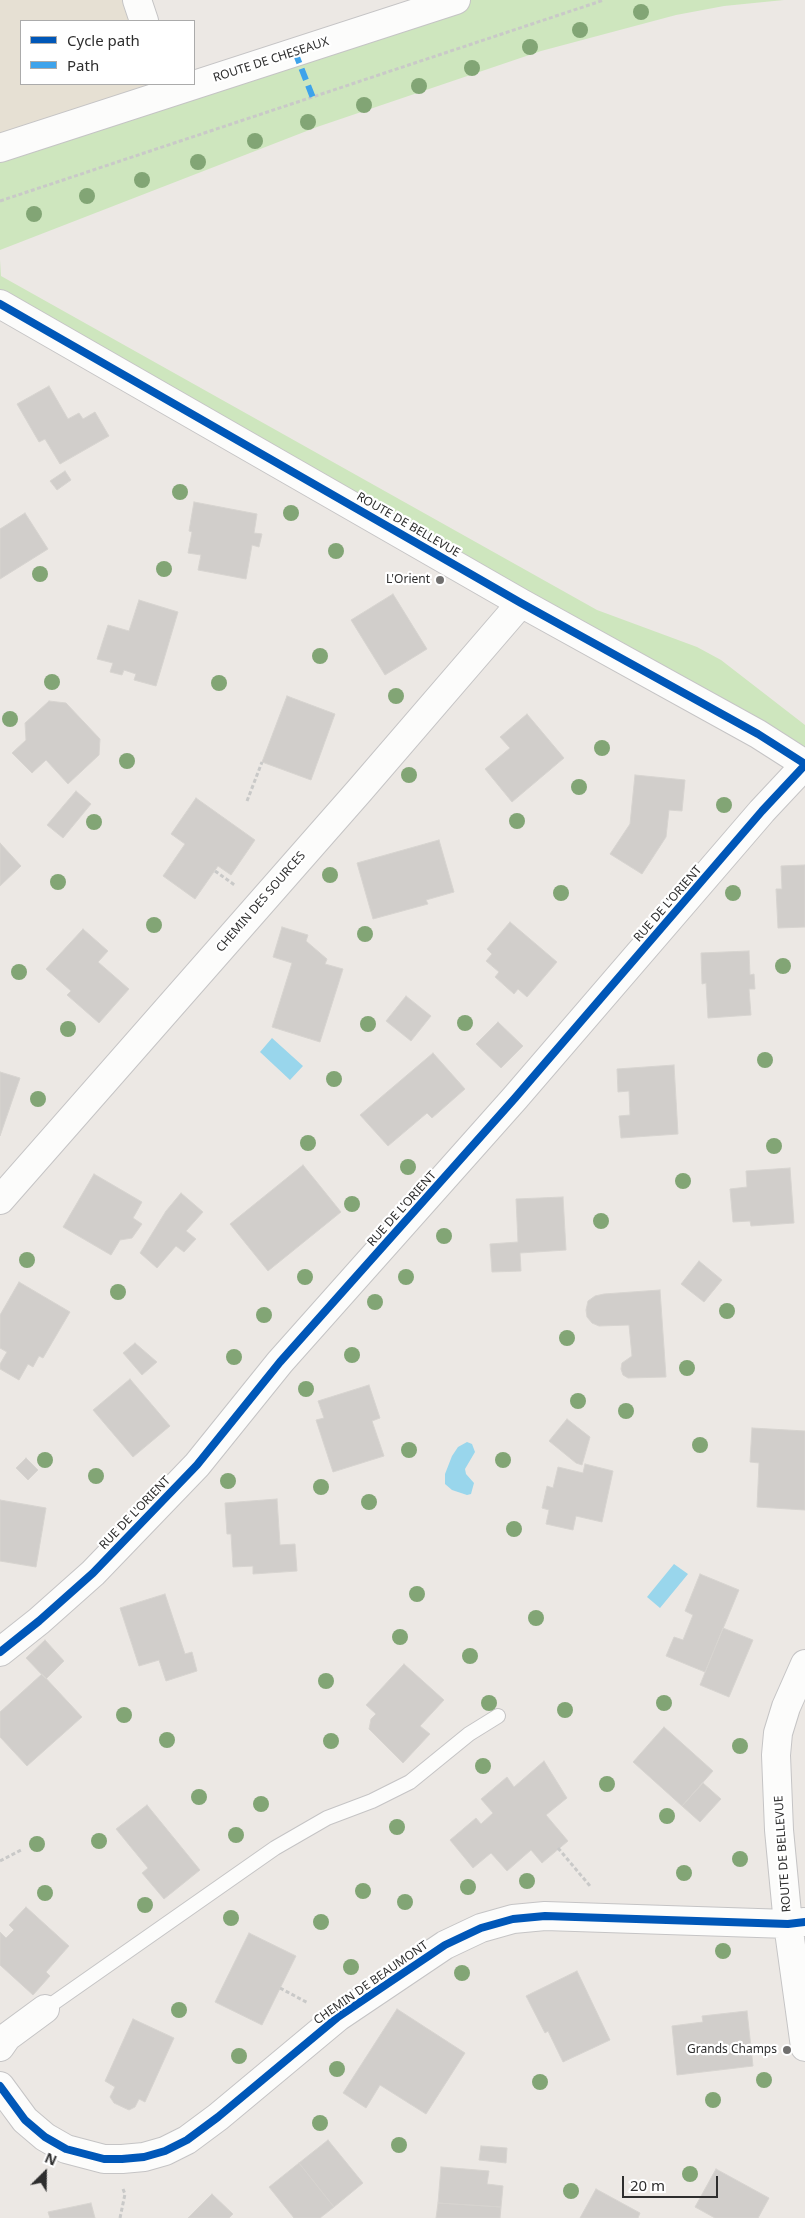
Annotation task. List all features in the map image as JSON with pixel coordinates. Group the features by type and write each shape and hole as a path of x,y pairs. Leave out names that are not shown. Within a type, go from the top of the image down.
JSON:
{"street":[{"path":"137,0 144,20"},
{"name":"ROUTE DE CHESEAUX","path":"195,80 456,0"},
{"name":"ROUTE DE CHESEAUX","path":"0,148 180,85"},
{"name":"ROUTE DE BELLEVUE","path":"0,304 521,603 758,734 805,764"},
{"name":"CHEMIN DES SOURCES","path":"0,1200 360,790 521,603"},
{"name":"RUE DE L'ORIENT","path":"0,1652 93,1574 197,1465 280,1362 502,1113 762,811 805,764"},
{"name":"ROUTE DE BELLEVUE","path":"805,1664 778,1733 776,1755 779,1830 797,1923 805,2047"},
{"name":"CHEMIN DE BEAUMONT","path":"0,2086 24,2120 45,2137 66,2149 104,2159 122,2159 158,2153 187,2140 211,2123 338,2017 445,1945 481,1928 513,1919 545,1916 797,1923"},
{"path":"0,2047 7,2037 45,2009"}],"lane":[{"path":"45,2009 275,1848 327,1818 372,1801 410,1782 469,1734 498,1716"}],"path":[{"path":"0,201 604,0"},
{"path":"247,801 262,762"},
{"path":"558,1848 616,1918"},
{"path":"0,1862 23,1849"}],"shaded area":[{"path":"0,0 137,0 144,20 20,20 20,85 162,85 0,148"}],"green space":[{"path":"456,0 784,0 724,6 676,15 541,51 317,127 0,250 0,148"},
{"path":"0,260 1,276 597,610 697,647 721,660 805,725 805,764 0,304"}],"water":[{"path":"272,1038 303,1066 290,1080 260,1052"},
{"path":"467,1442 472,1444 475,1452 465,1469 466,1474 474,1483 471,1494 467,1495 452,1490 445,1484 445,1474 452,1456 458,1447"},
{"path":"674,1564 688,1574 660,1608 647,1597"}],"building":[{"path":"49,386 68,419 79,413 83,419 95,412 109,436 60,464 45,439 39,442 17,404"},
{"path":"65,471 71,480 57,490 50,481"},
{"path":"194,502 257,514 254,533 262,534 259,547 252,545 246,579 198,570 201,555 188,553 192,532 189,531"},
{"path":"25,513 48,549 0,579 0,529"},
{"path":"393,594 427,649 385,675 351,620"},
{"path":"139,600 178,612 156,686 134,680 136,674 124,670 122,675 110,672 113,663 97,659 108,625 129,631"},
{"path":"287,696 335,714 311,780 262,762"},
{"path":"49,701 66,703 100,739 99,755 68,784 46,760 32,773 12,753 26,740 25,723"},
{"path":"527,714 564,758 512,802 485,769 510,748 500,737"},
{"path":"635,775 685,780 682,811 669,810 666,837 642,874 610,854 630,824"},
{"path":"76,791 91,804 63,838 47,825"},
{"path":"196,798 255,840 231,875 218,866 195,899 163,876 185,844 171,834"},
{"path":"439,840 454,892 426,900 428,904 373,919 357,863"},
{"path":"0,843 21,866 0,886"},
{"path":"805,865 805,927 778,928 776,889 782,889 781,866"},
{"path":"510,922 557,962 527,997 518,989 514,994 495,977 499,972 486,961 492,954 487,949"},
{"path":"282,927 308,935 306,941 327,959 325,964 343,969 320,1042 272,1027 292,963 273,957"},
{"path":"83,929 108,951 98,962 129,989 99,1023 67,995 71,991 46,969"},
{"path":"749,951 750,975 754,974 755,989 749,989 751,1015 708,1018 706,983 702,984 701,953"},
{"path":"406,996 431,1016 411,1041 386,1021"},
{"path":"498,1022 523,1046 501,1068 476,1044"},
{"path":"433,1053 465,1089 432,1118 427,1113 388,1146 360,1115"},
{"path":"674,1065 678,1134 621,1138 619,1116 630,1115 629,1091 618,1092 617,1069"},
{"path":"0,1072 20,1078 0,1136"},
{"path":"303,1165 341,1212 268,1271 230,1224"},
{"path":"790,1168 794,1223 751,1226 750,1221 733,1222 730,1189 747,1187 746,1171"},
{"path":"94,1174 142,1202 133,1218 142,1224 132,1238 120,1240 111,1255 63,1227"},
{"path":"181,1193 203,1212 186,1231 196,1239 184,1252 176,1246 157,1268 140,1253 166,1211"},
{"path":"563,1197 566,1250 520,1253 521,1271 492,1272 490,1244 518,1242 516,1199"},
{"path":"699,1261 722,1280 704,1302 681,1284"},
{"path":"19,1282 70,1312 43,1358 39,1356 33,1367 28,1364 19,1380 0,1369 0,1364 7,1352 0,1348 0,1315"},
{"path":"660,1290 666,1377 628,1378 623,1375 621,1369 622,1363 632,1356 629,1325 599,1326 592,1323 587,1317 588,1301 595,1296 604,1294"},
{"path":"135,1343 157,1362 142,1375 123,1353"},
{"path":"130,1379 170,1426 133,1457 93,1410"},
{"path":"369,1385 380,1418 372,1421 384,1456 333,1472 316,1420 324,1418 318,1401"},
{"path":"567,1419 590,1437 582,1465 576,1463 549,1441"},
{"path":"752,1428 805,1431 805,1510 757,1507 759,1463 750,1462"},
{"path":"26,1458 38,1470 28,1480 16,1468"},
{"path":"585,1464 613,1471 602,1522 576,1516 573,1530 546,1524 549,1510 542,1508 547,1486 553,1488 558,1467 583,1473"},
{"path":"277,1499 280,1545 295,1544 297,1571 253,1574 253,1566 233,1567 231,1534 227,1534 225,1503"},
{"path":"0,1500 46,1508 36,1567 0,1561"},
{"path":"700,1574 739,1590 705,1672 666,1656 674,1637 683,1640 693,1615 685,1611"},
{"path":"165,1594 185,1654 192,1652 197,1671 166,1681 159,1660 139,1666 120,1608"},
{"path":"723,1628 753,1640 729,1697 700,1685"},
{"path":"45,1640 64,1661 46,1679 26,1658"},
{"path":"404,1664 444,1700 420,1726 430,1734 403,1763 369,1729 371,1719 376,1714 366,1705"},
{"path":"42,1674 82,1717 27,1766 0,1737 0,1712"},
{"path":"664,1727 713,1771 682,1806 633,1762"},
{"path":"544,1761 567,1798 546,1815 568,1841 542,1863 531,1850 507,1871 491,1853 473,1868 450,1840 476,1818 481,1824 493,1813 481,1799 507,1777 514,1787"},
{"path":"703,1783 721,1799 700,1822 682,1806"},
{"path":"147,1805 200,1870 164,1899 142,1873 148,1868 116,1829"},
{"path":"26,1907 69,1946 46,1972 50,1976 33,1995 0,1965 0,1932 6,1938 14,1930 9,1925"},
{"path":"249,1933 296,1956 262,2025 215,2002"},
{"path":"577,1971 610,2040 563,2062 548,2031 545,2033 526,1996"},
{"path":"397,2009 465,2053 426,2114 380,2085 366,2108 343,2093"},
{"path":"747,2011 753,2066 677,2075 672,2026 703,2022 702,2016"},
{"path":"133,2019 174,2038 145,2102 139,2099 135,2107 129,2110 114,2103 110,2097 115,2087 105,2081"},
{"path":"328,2140 363,2183 334,2207 299,2163"},
{"path":"481,2146 507,2148 506,2163 479,2160"},
{"path":"299,2163 334,2207 320,2218 294,2218 269,2187"},
{"path":"441,2167 489,2171 487,2184 503,2186 501,2207 438,2203"},
{"path":"716,2169 769,2198 758,2218 715,2218 695,2207"},
{"path":"596,2189 640,2213 638,2218 580,2218"},
{"path":"212,2194 233,2214 229,2218 188,2218"},
{"path":"91,2203 95,2218 50,2218 48,2212"},
{"path":"438,2203 501,2207 500,2218 436,2218"}],"marked path":[{"path":"295,52 313,98"}],"cycle path":[{"path":"0,304 521,603 758,734 805,764"},
{"path":"0,1652 39,1621 93,1573 197,1465 280,1362 515,1098 762,811 805,765"},
{"path":"0,2086 25,2120 45,2137 66,2149 104,2159 144,2157 165,2151 187,2140 218,2117 338,2017 445,1945 481,1928 513,1919 545,1916 788,1924 805,1922"}],"place":[{"name":"L'Orient","path":"440,580"},
{"name":"Grands Champs","path":"787,2050"}]}
